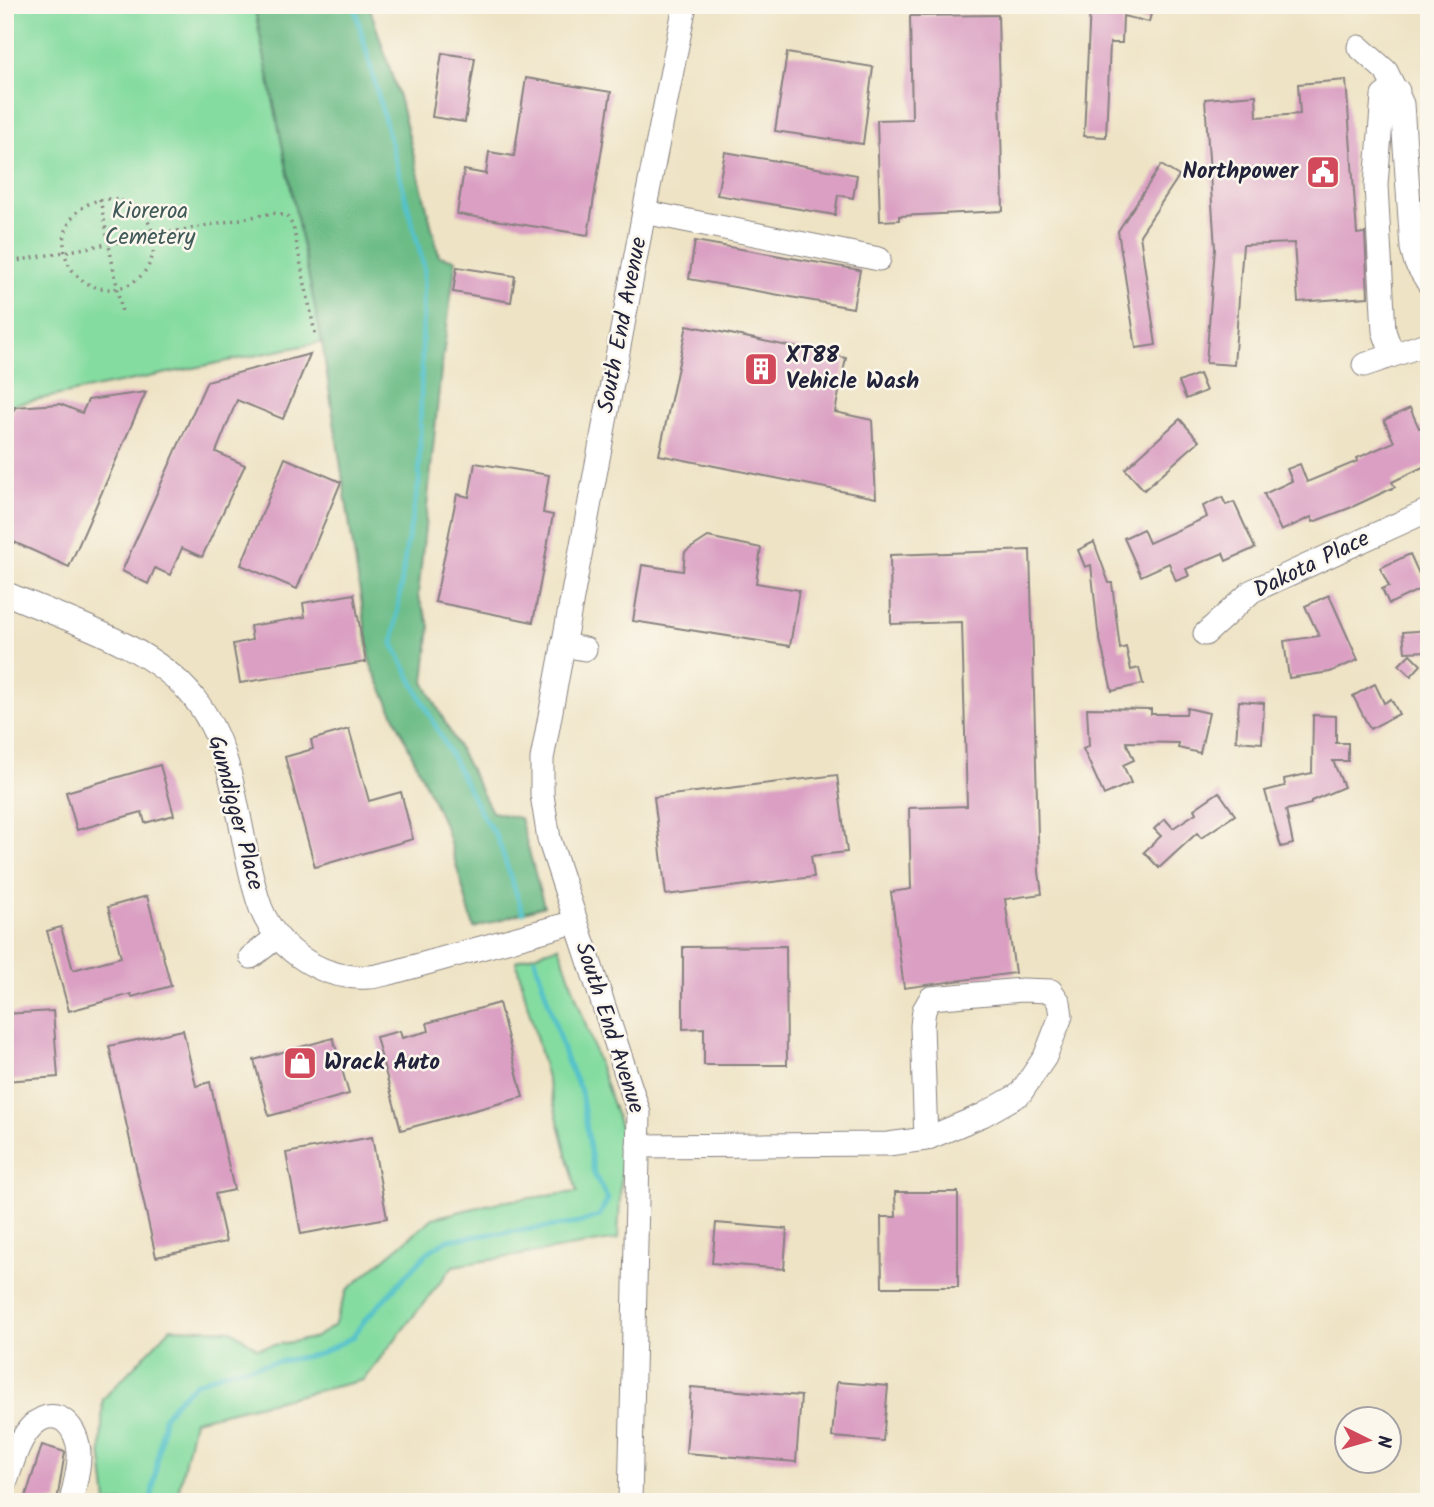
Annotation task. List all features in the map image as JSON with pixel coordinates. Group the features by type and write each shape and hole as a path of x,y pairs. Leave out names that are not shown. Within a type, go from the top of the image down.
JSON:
{"street":[{"name":"South End Avenue","path":"630,1502 639,1113 549,839 542,795 542,759 574,647 644,212 685,5"},
{"path":"1359,47 1386,71 1398,91 1405,121 1412,248 1416,263 1429,284"},
{"path":"1395,353 1390,348 1384,331 1376,185 1383,96 1391,89 1398,91"},
{"path":"644,212 879,259"},
{"path":"1364,365 1429,343"},
{"name":"Dakota Place","path":"1205,634 1252,591 1429,510"},
{"name":"Gumdigger Place","path":"5,593 106,636 152,659 194,697 210,720 220,744 236,797 258,900 266,919 290,950 321,969 368,977 575,922"},
{"path":"251,957 278,937"},
{"path":"638,1146 888,1144 926,1139 983,1115 1020,1094 1045,1057 1061,1016 1059,1002 1051,991 1022,990 931,998 924,1010 922,1026 926,1139"},
{"path":"5,1484 13,1440 34,1424 50,1417 65,1420 72,1428 80,1455 71,1502"}],"path":[{"path":"115,198 128,202 149,222 153,235 153,251 148,266 138,278 117,288 94,287 80,279 70,267 64,252 68,224 76,212 100,199 115,198"},
{"path":"100,199 122,312"},
{"path":"5,263 273,212 286,216 293,226 316,338"}],"green space":[{"name":"Kioreroa Cemetery","path":"5,5 254,5 322,342 5,406"},
{"path":"254,5 369,5 399,97 439,256 456,260 441,370 418,596 430,626 424,682 492,812 520,818 544,906 474,928 446,829 371,665 322,342"},
{"path":"559,946 623,1135 618,1239 453,1266 363,1380 194,1420 176,1502 107,1502 101,1450 103,1399 171,1328 232,1330 257,1348 314,1338 334,1326 347,1290 433,1218 499,1202 577,1192 516,961"}],"building":[{"path":"1090,5 1153,5 1149,22 1123,16 1122,43 1110,43 1106,137 1084,136"},
{"path":"998,15 1003,211 899,216 899,220 880,221 877,120 912,119 910,16"},
{"path":"442,53 475,58 465,122 432,117"},
{"path":"787,53 873,67 863,144 775,131"},
{"path":"526,78 611,92 588,235 457,214 464,170 486,174 489,152 514,156"},
{"path":"1346,80 1357,234 1365,233 1368,297 1298,302 1294,243 1243,245 1234,365 1206,363 1215,248 1205,99 1256,95 1257,117 1300,114 1298,84"},
{"path":"725,152 857,175 853,198 838,195 835,215 717,195"},
{"path":"1161,165 1179,176 1140,235 1156,345 1136,348 1118,231"},
{"path":"695,241 860,270 853,308 689,279"},
{"path":"457,267 515,276 511,302 453,292"},
{"path":"687,325 846,358 835,412 872,420 876,498 659,455"},
{"path":"310,354 283,419 237,400 216,452 245,465 202,557 182,548 170,575 155,568 148,584 122,571 207,381"},
{"path":"1199,374 1206,391 1186,399 1179,382"},
{"path":"146,392 69,567 5,538 5,429 15,407 60,404 82,413 88,400"},
{"path":"1410,408 1419,428 1429,424 1429,464 1392,482 1395,487 1352,507 1313,522 1311,517 1281,531 1264,494 1292,481 1287,469 1300,464 1307,482 1358,461 1357,458 1394,442 1384,420"},
{"path":"1180,419 1199,441 1144,490 1125,469"},
{"path":"285,458 341,482 297,589 241,565"},
{"path":"475,463 549,475 543,513 553,515 533,622 435,602 457,494 469,497"},
{"path":"1222,497 1226,505 1234,502 1255,548 1226,561 1223,553 1186,569 1189,576 1176,581 1169,563 1141,576 1124,538 1143,529 1149,543 1207,517 1203,506"},
{"path":"708,537 761,548 756,583 799,590 790,646 633,621 642,565 683,571 685,552"},
{"path":"1094,542 1109,583 1112,583 1120,649 1126,647 1131,670 1139,668 1143,684 1112,691 1098,631 1091,565 1085,567 1078,550"},
{"path":"1030,550 1039,872 1042,894 1005,899 1015,973 904,988 891,892 911,889 909,808 967,806 962,622 891,624 890,555"},
{"path":"1410,554 1425,587 1389,604 1382,589 1389,586 1380,568"},
{"path":"354,594 366,662 240,683 233,644 252,640 250,626 305,617 303,603"},
{"path":"1329,595 1358,660 1330,672 1289,678 1284,641 1319,636 1305,606"},
{"path":"1429,630 1429,651 1405,652 1403,632"},
{"path":"1410,654 1421,665 1411,676 1399,665"},
{"path":"1375,684 1384,703 1391,699 1399,714 1370,729 1353,696"},
{"path":"1239,701 1264,703 1262,743 1236,741"},
{"path":"1087,708 1151,709 1151,714 1186,714 1187,708 1209,713 1200,753 1178,748 1179,743 1126,742 1134,760 1123,765 1131,783 1104,795 1083,749 1089,746"},
{"path":"1313,715 1336,716 1336,743 1348,743 1348,761 1333,761 1344,787 1311,801 1311,804 1286,810 1293,844 1281,847 1265,791 1285,786 1284,779 1312,773"},
{"path":"349,729 369,801 401,792 413,839 315,867 285,757 313,749 311,740"},
{"path":"160,765 174,815 145,823 142,812 77,830 66,792"},
{"path":"837,775 847,852 811,856 814,877 666,895 654,797"},
{"path":"1219,792 1235,815 1201,838 1197,833 1159,868 1144,852 1161,836 1154,829 1165,819 1173,828 1196,813 1194,809"},
{"path":"147,896 171,986 69,1011 47,931 61,927 73,970 121,957 108,907"},
{"path":"786,946 787,1065 704,1065 704,1028 683,1029 683,947"},
{"path":"499,1003 523,1097 401,1130 376,1037 400,1031 402,1038 429,1031 427,1023"},
{"path":"53,1011 58,1077 5,1081 5,1014"},
{"path":"183,1030 196,1086 210,1082 234,1190 215,1194 226,1242 156,1257 109,1046"},
{"path":"333,1038 349,1094 269,1116 254,1060"},
{"path":"372,1137 387,1218 301,1234 286,1153"},
{"path":"895,1192 958,1192 958,1287 882,1287 881,1217 896,1217"},
{"path":"716,1223 787,1229 784,1269 712,1263"},
{"path":"837,1382 888,1386 883,1441 832,1437"},
{"path":"691,1387 801,1396 796,1462 686,1453"},
{"path":"42,1445 65,1452 57,1501 24,1502"}],"waterway":[{"path":"354,5 424,267 419,483 406,549 393,644 483,817 497,837 523,913"},
{"path":"151,1502 164,1417 175,1402 196,1383 228,1371 319,1354 353,1337 364,1321 427,1253 446,1240 579,1223 599,1216 608,1199 594,1174 581,1091 566,1059 535,959"}],"place":[{"name":"Northpower","path":"1323,172"},
{"name":"XT88 Vehicle Wash","path":"761,369"},
{"name":"Wrack Auto","path":"300,1063"}]}
